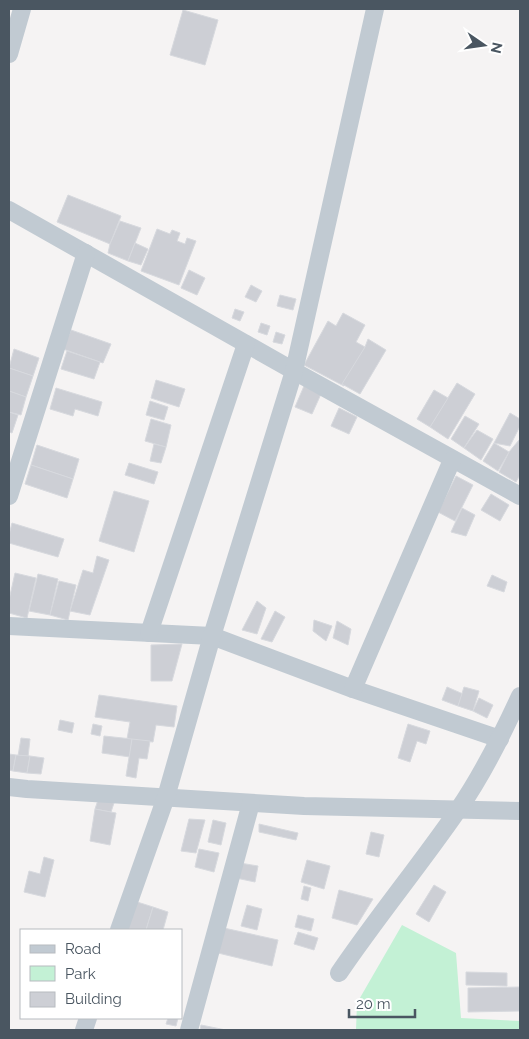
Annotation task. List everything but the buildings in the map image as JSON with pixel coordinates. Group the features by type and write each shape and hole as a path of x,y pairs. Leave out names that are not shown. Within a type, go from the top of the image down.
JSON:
{"street":[{"path":"9,54 22,9"},
{"path":"119,929 166,797 212,636 294,372 375,9"},
{"path":"9,210 294,372 520,496"},
{"path":"9,496 86,253"},
{"path":"149,633 246,344"},
{"path":"353,689 452,460"},
{"path":"9,626 212,636 353,689 500,739"},
{"path":"339,973 364,936 459,809 500,739 520,696"},
{"path":"9,786 27,789 304,806 520,811"},
{"path":"189,1030 252,803"}],"green space":[{"path":"402,925 456,953 461,1018 520,1021 520,1030 356,1030 357,1003"}]}
